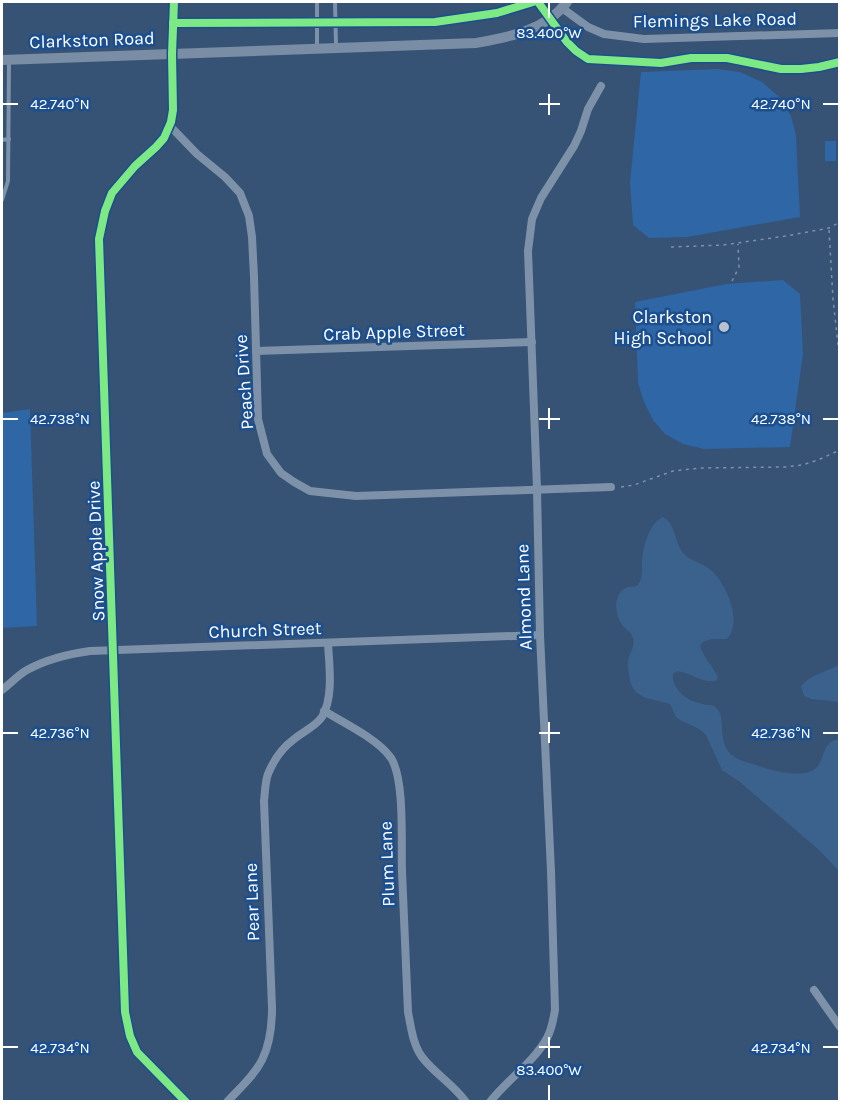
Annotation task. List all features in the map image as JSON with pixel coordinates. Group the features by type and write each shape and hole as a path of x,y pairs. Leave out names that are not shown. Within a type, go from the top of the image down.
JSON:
{"street":[{"name":"Snow Apple Drive","path":"174,2 173,110 169,125 164,138 135,166 112,193 105,211 99,239 125,1012 130,1036 137,1052 186,1101"},
{"name":"Clarkston Road","path":"5,60 476,43 511,37 536,28 564,5"},
{"name":"Flemings Lake Road","path":"564,5 588,27 604,34 644,39 840,33"},
{"name":"Almond Lane","path":"490,1101 541,1047 552,1024 555,1010 528,251 532,219 541,198 574,146 588,109 601,86"},
{"name":"Peach Drive","path":"169,125 240,193 249,216 252,237 258,419 267,454 281,473 310,491 356,496 611,487"},
{"name":"Crab Apple Street","path":"256,351 532,342"},
{"name":"Church Street","path":"2,690 25,671 66,654 114,650 540,635"},
{"path":"324,711 330,683 328,643"},
{"name":"Pear Lane","path":"227,1101 261,1061 272,1027 264,801 267,775 280,752 292,740 315,724 324,711"},
{"name":"Plum Lane","path":"324,711 381,747 394,765 401,799 408,1001 412,1035 421,1056 466,1101"},
{"path":"814,990 840,1027"}],"lane":[{"path":"317,2 318,50"},
{"path":"335,2 337,49"},
{"path":"2,200 8,181 9,139 5,60"},
{"path":"2,140 9,139"}],"path":[{"path":"670,247 738,243 828,228 839,222 840,236"},
{"path":"828,228 832,299 840,363"},
{"path":"732,281 739,267 738,243"},
{"path":"611,487 634,485 673,471 802,465 840,450"}],"shaded area":[{"path":"718,69 740,72 762,82 778,96 791,116 796,135 800,217 687,237 649,238 633,225 630,183 641,72"},
{"path":"825,141 836,141 836,161 825,161"},
{"path":"783,280 800,294 803,354 790,447 704,449 683,444 665,434 653,420 638,383 635,302 726,284"},
{"path":"30,409 37,626 2,628 2,413"},
{"path":"663,517 671,525 684,554 709,568 718,577 728,594 734,623 727,639 711,639 700,646 718,677 716,681 706,681 677,671 673,674 675,685 688,699 713,706 719,711 726,747 730,754 745,762 788,773 805,773 818,766 827,746 839,739 839,871 819,850 740,782 722,770 706,735 676,717 670,704 649,699 633,689 628,671 628,660 633,647 633,638 619,619 616,610 617,600 624,589 637,586 642,575 642,557 647,538 655,523"},
{"path":"839,665 839,702 804,696 801,686 805,682"}],"cycle path":[{"path":"174,2 171,122 164,138 135,166 112,193 105,211 99,239 125,1012 130,1036 137,1052 186,1102"},
{"path":"173,23 435,22 497,13 533,2"},
{"path":"538,2 567,42 588,59 661,63 691,58 727,58 781,69 819,67 840,62"}],"place":[{"name":"Clarkston High School","path":"724,327"}]}
